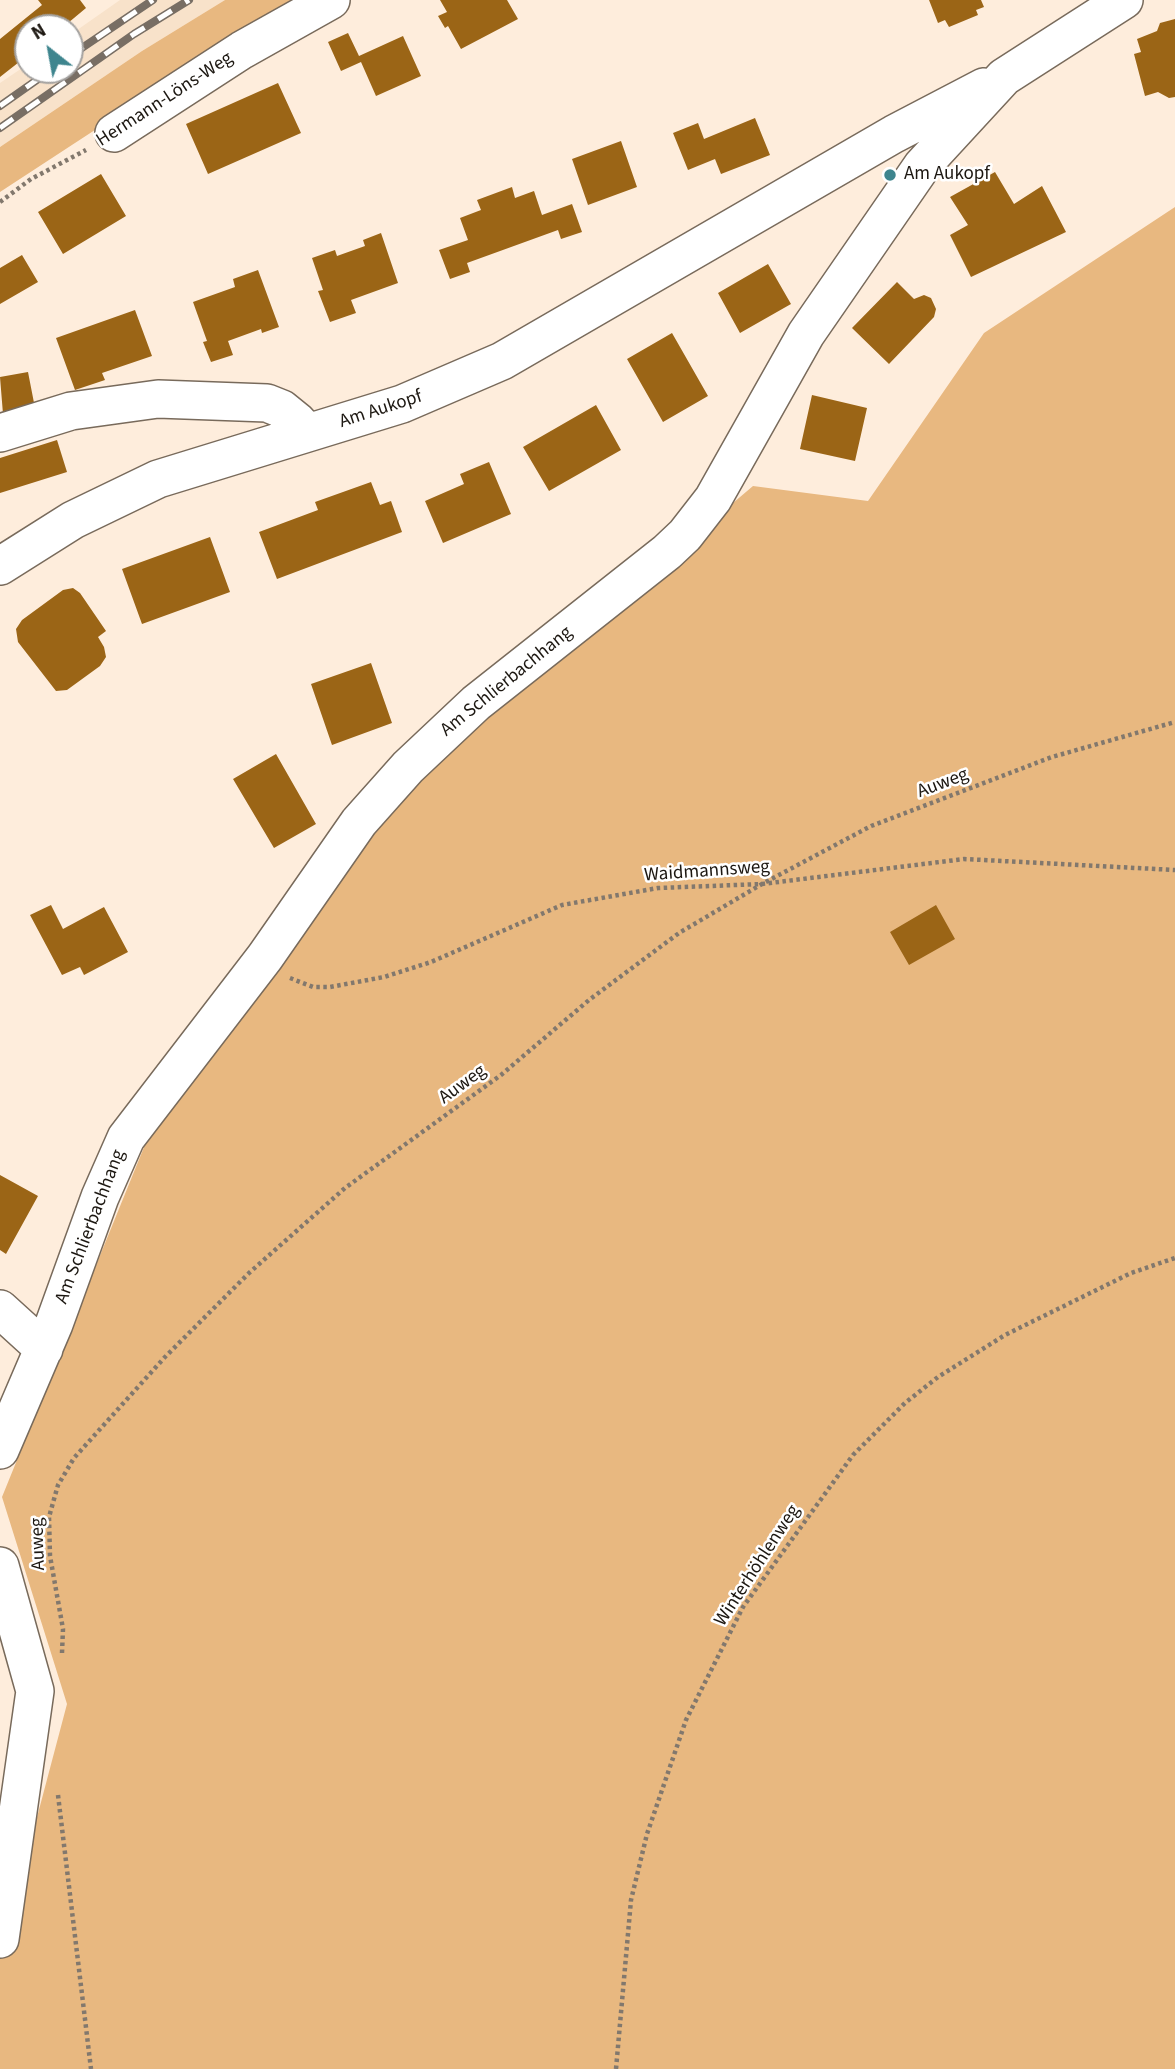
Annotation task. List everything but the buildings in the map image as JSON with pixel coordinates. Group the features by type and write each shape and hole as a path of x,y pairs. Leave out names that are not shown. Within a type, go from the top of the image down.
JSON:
{"street":[{"name":"Hermann-Löns-Weg","path":"114,133 242,51 331,0"},
{"name":"Am Schlierbachhang","path":"0,1450 44,1349 100,1197 126,1138 265,957 359,822 408,767 476,703 667,552 699,519 806,334 922,166 1004,77 1124,0"},
{"name":"Am Aukopf","path":"0,566 73,520 158,479 412,401 502,361 923,118 1004,77"},
{"path":"0,433 71,411 125,402 169,399 267,403 282,409 298,422 302,434"},
{"path":"0,1309 44,1349"},
{"path":"0,1566 33,1677 34,1708 0,1939"}],"path":[{"name":"Hermann-Löns-Weg","path":"0,202 31,180 114,133"},
{"name":"Auweg","path":"34,1708 50,1695 61,1667 63,1629 50,1556 49,1517 58,1485 74,1458 165,1357 249,1273 345,1188 501,1075 589,1000 678,933 762,884 871,826 1052,757 1175,722"},
{"name":"Waidmannsweg","path":"265,957 280,972 303,985 351,985 431,962 539,915 588,899 658,888 762,884 964,859 1175,870"},
{"name":"Winterhöhlenweg","path":"616,2069 631,1900 647,1834 686,1720 743,1608 853,1455 905,1403 938,1377 1005,1335 1131,1273 1175,1258"},
{"path":"57,1784 65,1875 91,2069"}],"shaded area":[{"path":"120,0 225,0 142,51 0,147 0,83 14,74 14,84 84,84 84,25"},
{"path":"225,0 307,0 202,60 0,192 0,147 142,51"},
{"path":"1175,207 1175,2069 0,2069 0,1957 67,1704 2,1497 153,1125 402,784 753,486 868,501 984,333"}],"railway":[{"path":"84,47 153,0"},
{"path":"0,128 134,34 189,0"},
{"path":"0,106 31,84"}],"place":[{"name":"Am Aukopf","path":"890,175"}]}
